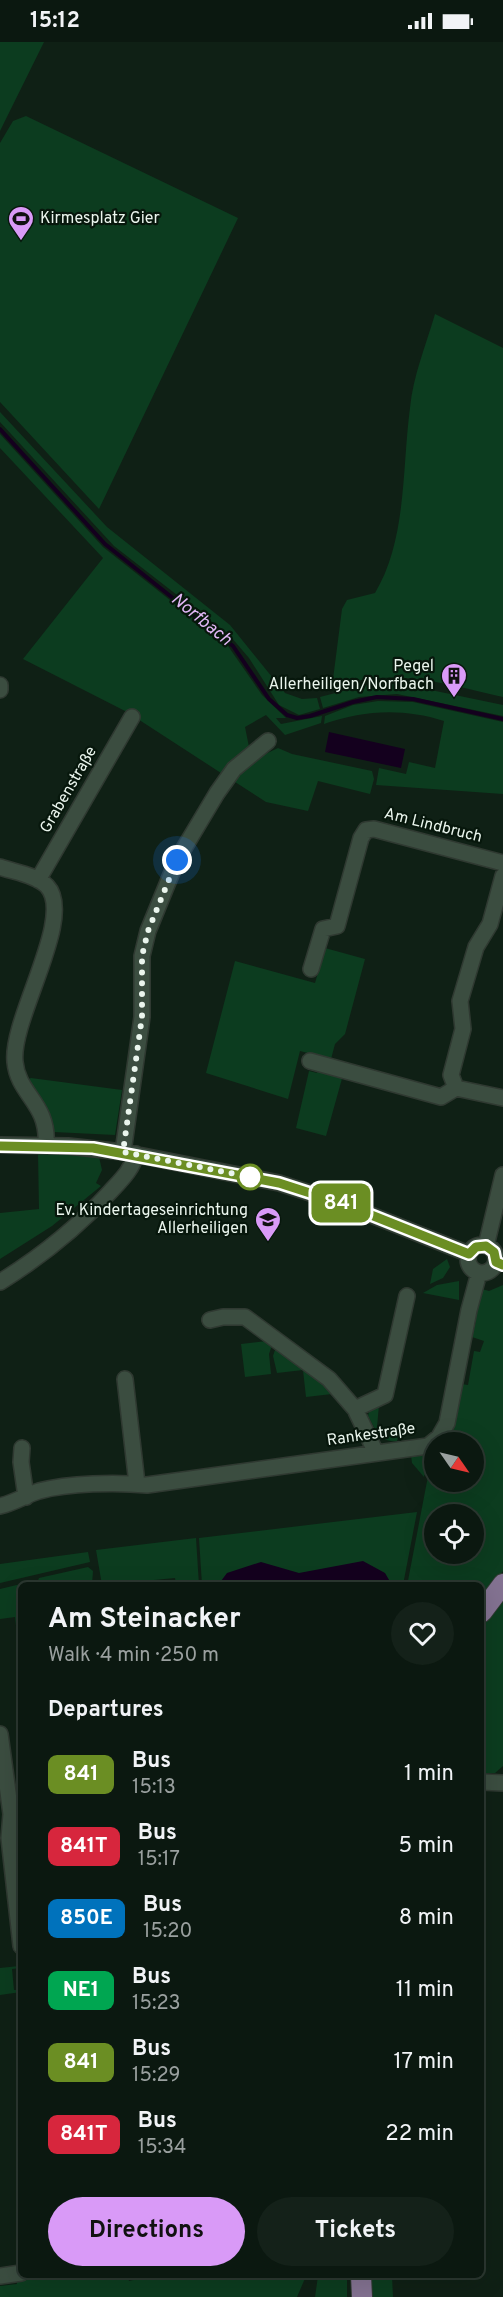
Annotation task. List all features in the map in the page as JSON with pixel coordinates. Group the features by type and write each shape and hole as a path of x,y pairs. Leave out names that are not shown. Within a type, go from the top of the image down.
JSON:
{"main road":[{"path":"484,1609 503,1584"},
{"path":"361,2278 362,2297"}],"street":[{"path":"0,685 0,690"},
{"name":"Grabenstraße","path":"38,880 132,717"},
{"path":"0,1282 49,1249 82,1222 134,1164 130,1153 142,1017 142,956 148,931 177,860 223,784 239,764 268,741"},
{"name":"Am Lindbruch","path":"311,969 323,929 337,926 361,838 366,830 374,829 503,863"},
{"path":"0,867 38,880 46,885 52,895 53,927 23,1018 15,1061 18,1074 45,1121 46,1145"},
{"path":"456,1088 451,1075 463,1029 460,1001 476,947 490,924 503,876"},
{"path":"310,1062 441,1096 456,1088 503,1098"},
{"path":"0,1146 46,1145 130,1153 252,1177 315,1193 469,1254"},
{"path":"486,1246 503,1175"},
{"path":"486,1246 494,1252 500,1263 491,1270 479,1273 471,1268 469,1254 476,1247 486,1246"},
{"name":"Rankestraße","path":"0,1506 40,1491 123,1482 147,1485 428,1446 440,1437 445,1429 479,1273"},
{"path":"355,1409 385,1395 406,1296"},
{"path":"210,1320 235,1316 254,1322 329,1379 355,1409 376,1453"},
{"path":"125,1379 137,1484"},
{"path":"22,1448 21,1462 26,1497"},
{"path":"0,1734 11,1814 18,1913"},
{"path":"484,1782 503,1783"},
{"path":"0,2276 18,2273"}],"green space":[{"path":"0,42 44,42 0,131"},
{"path":"26,116 238,218 99,509 0,402 0,143 13,121"},
{"path":"435,314 503,348 503,697 418,679 377,678 332,687 342,609 347,600 375,593 393,550 402,503 412,396"},
{"path":"0,412 107,527 230,625 285,693 302,699 317,698 320,709 299,715 279,705 249,658 231,637 114,546 0,422"},
{"path":"0,434 103,547 228,646 262,695 286,718 276,718 281,724 322,716 321,723 285,735 266,715 245,727 249,747 221,773 127,712 23,659 103,558 0,448"},
{"path":"370,684 402,684 503,705 503,716 397,694 359,697 323,708 320,697"},
{"path":"378,701 413,702 503,722 503,794 376,785 379,768 406,774 409,762 435,768 444,721 414,714 384,712 339,719 324,724 325,716 353,705"},
{"path":"278,748 292,754 372,771 374,779 370,794 318,781 308,811 266,802 232,780 255,759"},
{"path":"325,948 365,959 345,1034 335,1044 331,1059 300,1051 288,1099 206,1073 235,961 315,983"},
{"path":"318,1068 343,1075 326,1136 296,1128 309,1071 317,1073"},
{"path":"29,1079 122,1090 115,1135 54,1132 47,1111"},
{"path":"38,1153 99,1157 102,1170 96,1183 101,1186 52,1226 0,1259 0,1213 39,1209"},
{"path":"447,1259 450,1267 443,1278 430,1284 433,1269"},
{"path":"459,1281 459,1300 423,1293 437,1285"},
{"path":"503,1285 503,1571 484,1596 484,1582 408,1582 425,1492 484,1492 484,1432 446,1432 461,1384 468,1385 474,1351 480,1352 484,1341 472,1337 476,1321 473,1320 482,1289 489,1291"},
{"path":"267,1341 272,1345 269,1354 271,1374 245,1377 241,1344"},
{"path":"276,1347 332,1394 306,1397 303,1370 277,1373 273,1356"},
{"path":"379,1405 377,1427 399,1432 397,1441 386,1440 382,1437 368,1416 370,1408"},
{"path":"424,1453 424,1477 412,1463 411,1455"},
{"path":"417,1512 404,1582 202,1582 199,1538"},
{"path":"196,1538 199,1582 176,1582 175,1578 101,1582 96,1550"},
{"path":"88,1552 90,1562 0,1583 0,1564"},
{"path":"88,1567 93,1571 92,1582 37,1582 39,1578"},
{"path":"18,1585 18,1634 15,1617 0,1619 0,1589"},
{"path":"503,1596 503,1766 495,1773 484,1773 484,1621"},
{"path":"18,1966 18,1968 12,1969 14,1990 18,1990 18,1992 0,1995 0,1968"},
{"path":"17,2277 128,2278 129,2281 142,2278 305,2278 297,2297 0,2297 0,2286 17,2284"},
{"path":"318,2278 347,2278 347,2297 315,2297"},
{"path":"368,2278 392,2278 393,2297 369,2297"}],"shaded area":[{"path":"329,732 405,749 401,768 325,752"},
{"path":"363,1561 385,1573 390,1582 220,1582 227,1573 261,1562 299,1573"}],"waterway":[{"name":"Norfbach","path":"0,429 105,544 233,646 269,699 287,715 297,718 310,716 377,697 413,699 503,719"}],"bus line":[{"name":"841","path":"0,1146 46,1145 93,1148 279,1183 315,1193 469,1254 478,1246 489,1247 496,1255 496,1262 503,1265"}],"place":[{"name":"Kirmesplatz Gier","path":"21,242"},
{"name":"Pegel Allerheiligen/Norfbach","path":"454,699"},
{"name":"Ev. Kindertageseinrichtung Allerheiligen","path":"268,1243"}],"route":[{"path":"177,860 148,931 142,956 142,1017 123,1152 252,1177 250,1177"}]}
